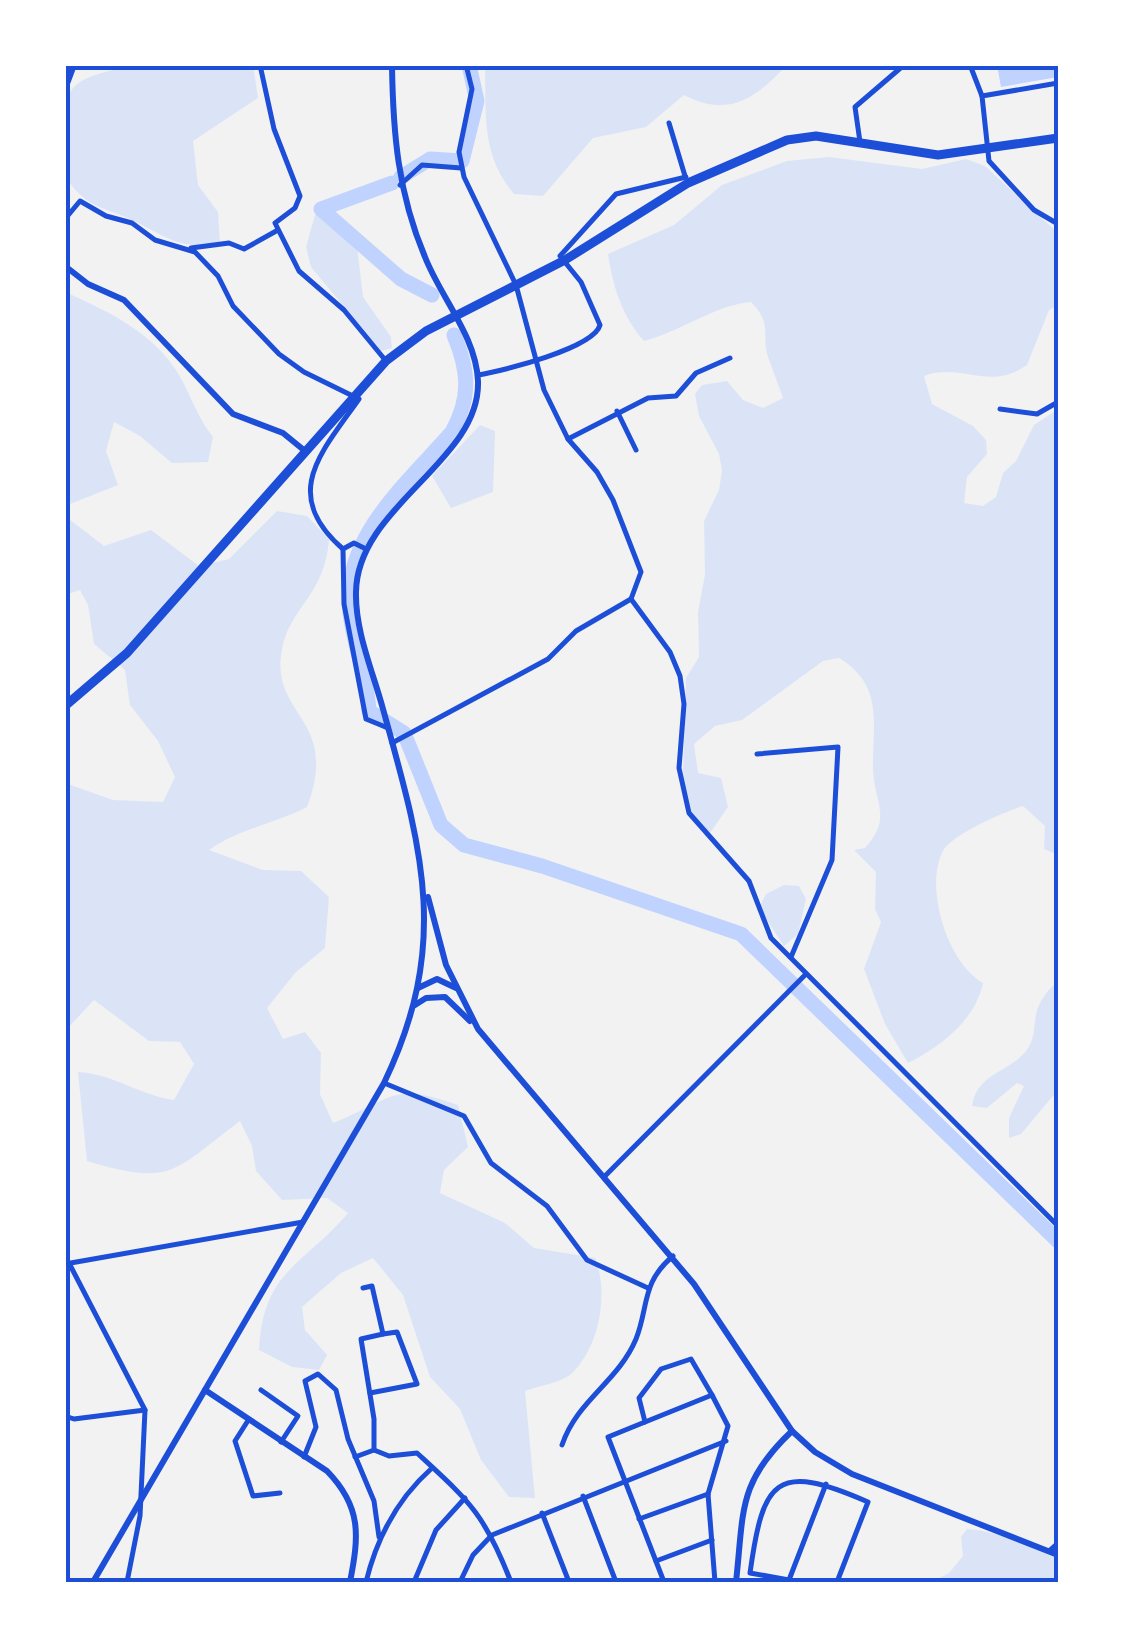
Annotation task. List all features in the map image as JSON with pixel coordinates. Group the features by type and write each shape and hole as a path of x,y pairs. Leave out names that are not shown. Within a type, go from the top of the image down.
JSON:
{"main road":[{"path":"65,706 127,653 386,361 426,331 565,260 687,180 787,140 816,136 938,156 1058,138"}],"street":[{"path":"65,89 74,65"},
{"path":"260,65 274,129 300,196 294,208 274,223 299,271 344,310 386,361"},
{"path":"392,65 400,186 425,258 456,316 478,375 472,416 365,548 359,568 357,612 388,728 396,741 426,885 456,988 478,1028"},
{"path":"396,741 533,669 576,631 631,600 641,572 622,519 597,472 568,438 544,390 516,285 460,164 472,89 466,65"},
{"path":"860,142 855,107 904,65"},
{"path":"970,65 982,96 988,162 1023,200 1058,224"},
{"path":"982,96 1058,83"},
{"path":"478,375 575,346 600,330 582,282 560,256 616,194 687,180 669,123"},
{"path":"400,186 422,165 460,164"},
{"path":"65,219 80,201 106,216 132,223 155,240 188,248 229,242 244,249 278,230"},
{"path":"188,248 218,276 233,306 279,354 304,372 359,399 313,467 310,506 323,531 344,549 344,604 358,663 360,698 366,719 388,728"},
{"path":"65,266 88,284 124,300 233,414 283,432 306,451"},
{"path":"568,438 617,411 661,395 676,396 696,373 730,358"},
{"path":"1000,409 1036,414 1058,402"},
{"path":"617,411 636,450"},
{"path":"344,549 354,543 365,548"},
{"path":"631,600 670,652 680,676 684,704 679,768 689,813 749,881 762,923 805,975 1058,1226"},
{"path":"757,754 838,748 832,860 791,957"},
{"path":"93,1582 384,1083 418,989 426,885"},
{"path":"604,1177 805,975"},
{"path":"418,989 436,979 456,988"},
{"path":"414,1006 426,998 445,997 478,1028 673,1256 792,1431 815,1452 852,1474 1058,1555"},
{"path":"384,1083 464,1116 490,1163 547,1206 587,1260 648,1288"},
{"path":"128,1582 139,1503 145,1410 67,1264 304,1222"},
{"path":"562,1445 576,1412 596,1390 612,1380 636,1340 648,1288 673,1256"},
{"path":"363,1288 372,1286 383,1334"},
{"path":"370,1393 417,1384 396,1332 361,1339 374,1450"},
{"path":"645,1422 639,1398 661,1369 691,1358 728,1426 708,1494 715,1582"},
{"path":"304,1458 316,1427 305,1381 318,1374 336,1390 355,1457 374,1501 379,1536"},
{"path":"205,1390 342,1487 357,1518 359,1537 350,1582"},
{"path":"261,1390 298,1416 281,1442"},
{"path":"664,1582 608,1437 712,1395"},
{"path":"65,1416 74,1420 145,1410"},
{"path":"249,1420 235,1440 252,1496 280,1493"},
{"path":"736,1582 747,1487 758,1466 792,1431"},
{"path":"460,1582 473,1555 492,1535 726,1441"},
{"path":"355,1457 374,1450 389,1456 417,1453 465,1498 492,1535 511,1582"},
{"path":"366,1582 379,1536 409,1490 432,1468"},
{"path":"826,1484 789,1581 750,1573 758,1514 772,1492 788,1480 826,1484 868,1502 837,1582"},
{"path":"640,1519 708,1494"},
{"path":"582,1496 616,1582"},
{"path":"414,1582 436,1530 465,1498"},
{"path":"542,1514 568,1582"},
{"path":"656,1562 712,1540"},
{"path":"1049,1551 1058,1543"}],"shaded area":[{"path":"142,65 253,65 258,98 193,141 198,185 218,212 220,244 193,245 172,240 94,204 65,176 64,125 69,94 91,76"},
{"path":"485,65 787,65 764,87 740,101 714,105 684,95 646,127 593,138 543,196 514,194 496,164 486,117"},
{"path":"829,157 922,169 966,159 985,166 1058,233 1058,305 1049,310 1027,365 1000,376 951,372 924,376 932,404 973,426 986,440 987,454 967,477 964,503 983,506 996,497 1003,473 1016,461 1034,425 1058,409 1058,855 1044,849 1045,826 1023,806 992,818 948,844 938,866 936,884 942,923 959,959 983,983 964,1021 932,1049 908,1063 885,1024 864,969 881,922 875,909 876,872 854,850 865,848 873,837 880,810 873,769 873,707 864,681 854,669 839,658 823,661 742,720 715,726 694,744 698,773 721,778 728,807 710,833 689,811 683,772 686,678 699,657 704,521 719,490 722,470 719,454 699,416 695,394 702,385 727,381 743,400 763,408 783,398 768,357 762,317 751,302 738,304 644,341 620,300 608,254 674,225 722,185 787,161"},
{"path":"317,208 357,246 363,297 391,337 392,348 381,351 311,267 306,247"},
{"path":"65,292 132,327 173,365 213,437 208,462 172,463 140,436 114,422 106,451 118,485 65,506"},
{"path":"480,425 495,431 493,492 451,508 432,476"},
{"path":"277,511 307,516 329,539 321,574 292,622 282,650 285,690 311,735 316,754 315,777 307,807 209,850 263,870 301,871 329,897 325,948 295,973 267,1008 283,1039 305,1032 321,1053 320,1094 333,1123 381,1100 405,1094 458,1105 468,1147 444,1170 440,1193 505,1223 534,1248 595,1258 601,1303 589,1350 570,1375 525,1391 535,1498 509,1497 481,1460 460,1409 430,1377 403,1295 373,1258 341,1273 302,1307 305,1330 327,1355 319,1370 292,1367 259,1350 262,1323 277,1285 348,1213 327,1198 282,1200 256,1171 252,1146 240,1121 171,1170 138,1173 87,1161 78,1072 174,1100 194,1064 180,1042 149,1041 94,1000 65,1031 65,783 113,800 163,802 175,777 158,741 130,705 125,670 94,644 88,605 80,590 65,595 65,516 104,546 151,530 199,566 229,559"},
{"path":"784,885 799,886 806,899 798,934 784,946 759,908 766,894"},
{"path":"1058,981 1058,1090 1021,1134 1009,1138 1009,1118 1024,1086 1017,1083 987,1108 972,1106 975,1095 987,1080 1026,1051 1041,1002"},
{"path":"967,1529 1002,1536 1058,1556 1058,1582 931,1582 949,1573 963,1556 961,1537"}],"water":[{"path":"997,65 1058,65 1058,77 1001,87"}],"waterway":[{"path":"401,177 430,159 462,161 477,101 469,65"},
{"path":"392,183 321,209 401,279 432,295"},
{"path":"454,335 466,384 458,419 452,432 398,492 366,536 350,586 350,613 369,711 404,733 441,825 464,845 542,866 741,934 1058,1241"}]}
